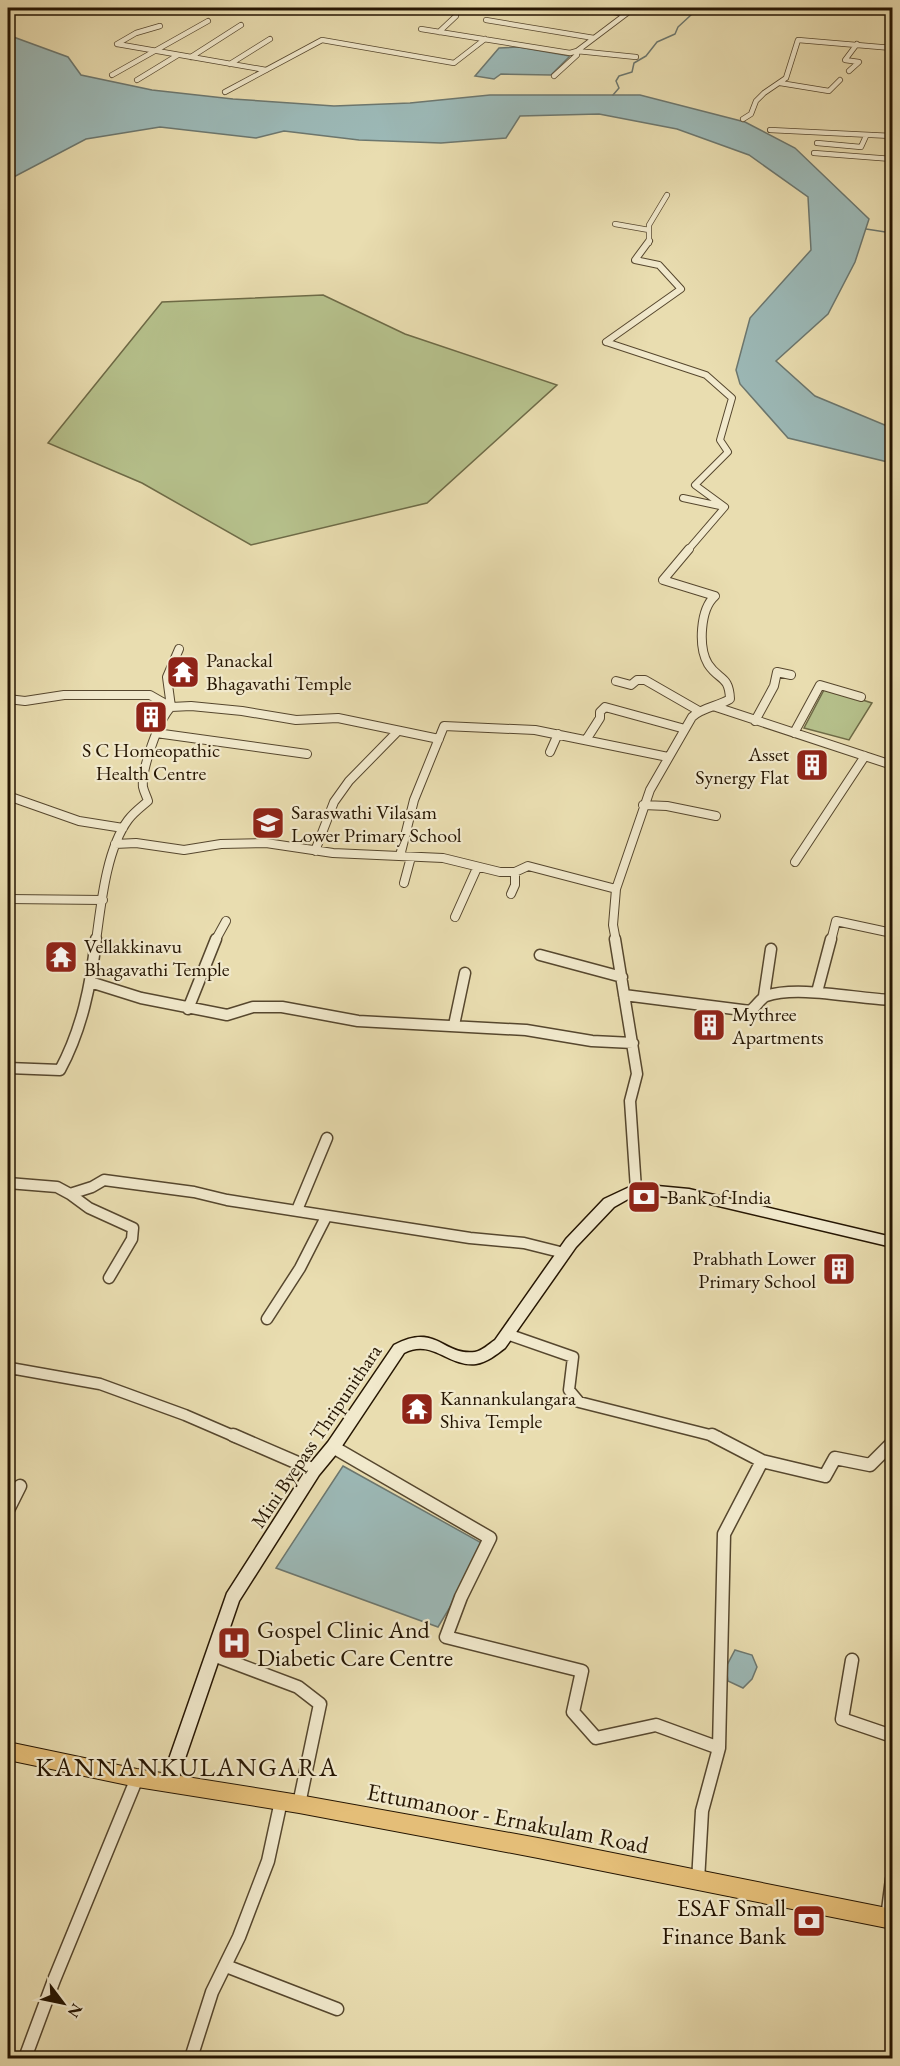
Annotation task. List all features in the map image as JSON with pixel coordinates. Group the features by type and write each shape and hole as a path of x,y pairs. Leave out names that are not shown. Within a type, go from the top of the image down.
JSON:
{"main road":[{"path":"636,1189 689,1194 892,1242"},
{"name":"Mini Byepass Thripunithara","path":"169,1782 231,1598 314,1470 333,1447 399,1348 406,1343 421,1341 465,1357 476,1358 494,1349 564,1253 609,1203 636,1189"},
{"name":"Ettumanoor - Ernakulam Road","path":"8,1751 137,1778 290,1802 538,1848 890,1919"}],"street":[{"path":"588,8 626,14"},
{"path":"421,29 570,53 577,51 634,8"},
{"path":"439,32 456,16"},
{"path":"486,20 594,38"},
{"path":"112,75 208,21"},
{"path":"191,57 241,25"},
{"path":"160,26 136,33 117,44 266,70"},
{"path":"809,31 810,39"},
{"path":"230,64 270,39"},
{"path":"225,92 322,40 454,63 485,39"},
{"path":"743,119 751,114 756,101 764,93 786,78 798,40 810,39 892,48"},
{"path":"849,71 859,62 845,60 857,44"},
{"path":"577,51 636,57"},
{"path":"554,76 577,55 577,51"},
{"path":"136,80 178,55"},
{"path":"780,83 829,91 840,80"},
{"path":"770,130 796,129 867,136 892,136"},
{"path":"817,143 861,147 867,136"},
{"path":"814,153 892,159"},
{"path":"667,195 649,225 649,243 635,260 659,265 681,289 606,342 706,375 732,398 720,440 728,452 694,485 725,507"},
{"path":"615,224 649,230"},
{"path":"683,498 725,507"},
{"path":"636,1189 630,1101 637,1074 613,925 616,889 650,790 692,717 699,711 716,707 730,699 730,684 722,674 708,664 704,650 704,613 706,604 715,596 663,580 725,507"},
{"path":"171,707 167,677 179,649"},
{"path":"755,721 774,686 777,672 791,675"},
{"path":"616,681 631,685 645,680 699,711"},
{"path":"794,734 820,685 861,697"},
{"path":"8,699 25,701 64,695 150,695 171,707 191,706 242,711 296,720 338,718 439,739"},
{"path":"8,1068 60,1070 75,1042 90,982 103,900 115,844 128,819 148,801 143,787 156,733 164,714 171,707"},
{"path":"586,740 600,718 600,712 605,707 685,729"},
{"path":"716,707 892,765"},
{"path":"400,856 414,800 444,726 535,730 668,757"},
{"path":"315,851 334,802 349,781 398,731"},
{"path":"156,733 307,754"},
{"path":"550,752 558,734"},
{"path":"795,862 865,756"},
{"path":"8,796 79,821 123,828"},
{"path":"644,805 667,806 716,816"},
{"path":"115,844 136,843 184,850 221,844 266,843 315,851 443,858 477,868 515,872 528,866 616,889"},
{"path":"404,884 411,857"},
{"path":"455,917 477,868"},
{"path":"511,894 515,885 515,872"},
{"path":"8,899 103,900"},
{"path":"188,1009 213,945 226,921"},
{"path":"817,992 836,921 892,933"},
{"path":"624,995 750,1011 764,996 771,949"},
{"path":"540,955 622,977"},
{"path":"454,1025 465,973"},
{"path":"90,982 141,998 188,1009 227,1014 254,1007 282,1007 358,1021 526,1030 592,1041 633,1043"},
{"path":"764,996 777,993 817,992 863,999 892,1000"},
{"path":"297,1210 327,1138"},
{"path":"70,1194 105,1180 194,1192 326,1217 458,1237 518,1241 543,1245 564,1253"},
{"path":"8,1184 57,1187 89,1208 133,1228 132,1239 110,1278"},
{"path":"267,1319 300,1268 326,1217"},
{"path":"507,1334 573,1357 569,1390 579,1402 718,1437 762,1461 825,1476 835,1458 870,1465 892,1443"},
{"path":"8,1371 10,1368 100,1384 185,1415 314,1470"},
{"path":"333,1447 490,1538 461,1597 446,1637 582,1671 573,1712 597,1738 656,1725 719,1748"},
{"path":"698,1881 702,1811 719,1748 724,1534 762,1461"},
{"path":"8,1510 20,1486"},
{"path":"191,2058 212,1992 226,1966 259,1880 266,1868 277,1827 276,1819 290,1802 320,1704 298,1687 213,1655"},
{"path":"852,1660 842,1719 892,1736"},
{"path":"25,2058 54,1980 137,1778"},
{"path":"890,1919 892,1879"},
{"path":"226,1966 249,1979 278,1987 322,2006 337,2009"}],"green space":[{"path":"323,295 405,334 557,385 427,503 251,545 142,483 48,443 162,302"},
{"path":"825,688 872,703 849,740 804,728"}],"water":[{"path":"8,35 68,57 81,75 152,90 233,99 334,106 410,103 490,95 640,95 745,122 795,148 869,219 855,262 828,314 776,361 815,396 892,428 892,463 788,438 740,384 736,370 750,318 811,250 808,197 749,155 677,129 599,114 520,116 506,138 441,143 359,140 284,131 256,138 160,127 86,139 8,180"},
{"path":"518,47 570,56 551,75 501,74 494,79 475,76 499,48"},
{"path":"343,1466 487,1546 438,1627 276,1568"},
{"path":"735,1650 752,1655 757,1667 752,1679 743,1688 728,1681 726,1667"}],"waterway":[{"path":"613,95 619,88 616,81 619,76 632,72 634,63 646,56 657,42 675,34 678,27 691,15"},
{"path":"866,229 892,233"}],"place":[{"name":"Panackal Bhagavathi Temple","path":"183,672"},
{"name":"S C Homeopathic Health Centre","path":"151,717"},
{"name":"Asset Synergy Flat","path":"812,765"},
{"name":"Saraswathi Vilasam Lower Primary School","path":"268,823"},
{"name":"Vellakkinavu Bhagavathi Temple","path":"61,957"},
{"name":"Mythree Apartments","path":"709,1025"},
{"name":"Bank of India","path":"644,1197"},
{"name":"Prabhath Lower Primary School","path":"839,1269"},
{"name":"Kannankulangara Shiva Temple","path":"417,1409"},
{"name":"Gospel Clinic And Diabetic Care Centre","path":"234,1643"},
{"name":"ESAF Small Finance Bank","path":"809,1921"}],"district":[{"name":"KANNANKULANGARA","path":"187,1767"}]}
